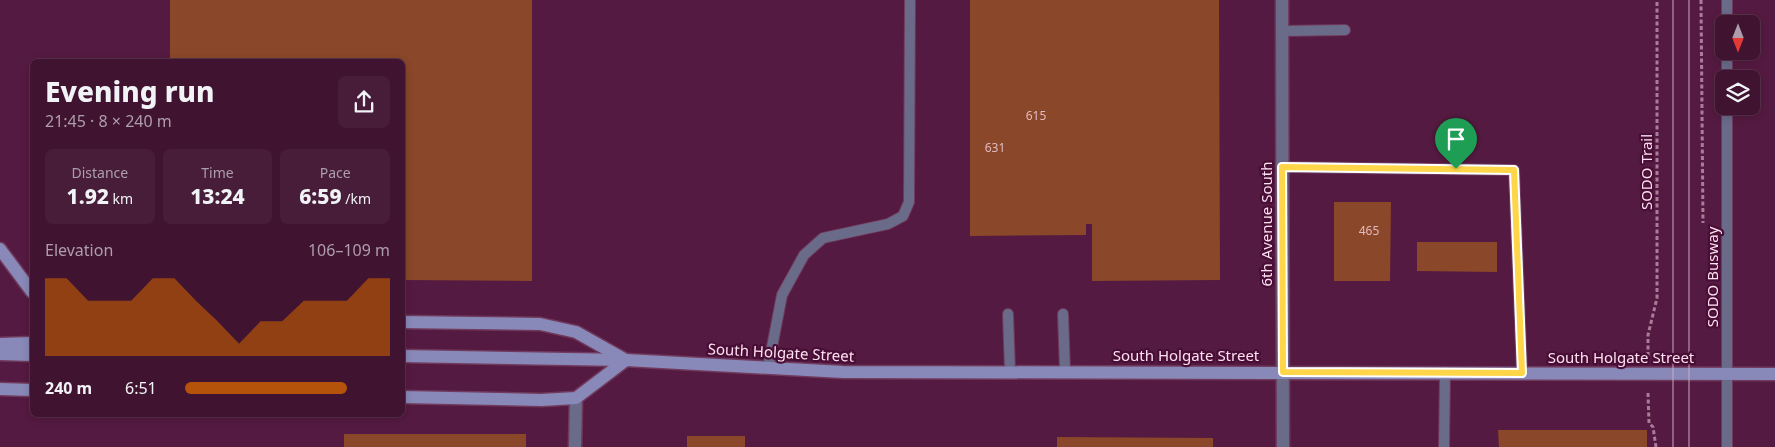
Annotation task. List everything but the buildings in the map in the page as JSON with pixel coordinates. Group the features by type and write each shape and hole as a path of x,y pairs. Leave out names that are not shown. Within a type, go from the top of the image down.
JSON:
{"main road":[{"path":"0,249 30,289"},
{"name":"South Holgate Street","path":"405,322 540,324 576,332 626,360"},
{"path":"0,344 30,343"},
{"path":"0,354 30,355"},
{"name":"South Holgate Street","path":"405,356 626,360 843,372 1775,374"},
{"path":"405,397 542,400 576,398 626,360"},
{"path":"0,389 30,390"}],"street":[{"name":"6th Avenue South","path":"1282,0 1283,447"},
{"path":"576,398 576,447"}],"lane":[{"path":"768,368 782,296 804,255 823,238 888,224 903,216 909,202 910,0"},
{"path":"1726,0 1727,15"},
{"path":"1282,31 1345,30"},
{"name":"SODO Busway","path":"1727,115 1727,447"},
{"path":"1282,167 1514,170 1522,373"},
{"path":"1008,314 1010,372"},
{"path":"1063,314 1065,371"},
{"path":"1444,447 1445,372"}],"path":[{"name":"SODO Trail","path":"1648,343 1648,335 1657,298 1658,0"},
{"path":"1701,0 1703,223"},
{"path":"1648,411 1649,423 1653,427 1656,447"}],"tram line":[{"path":"1673,0 1673,447"},
{"path":"1689,0 1689,447"}],"route":[{"path":"1282,167 1456,169 1514,170 1522,373 1283,372 1282,167"}]}
